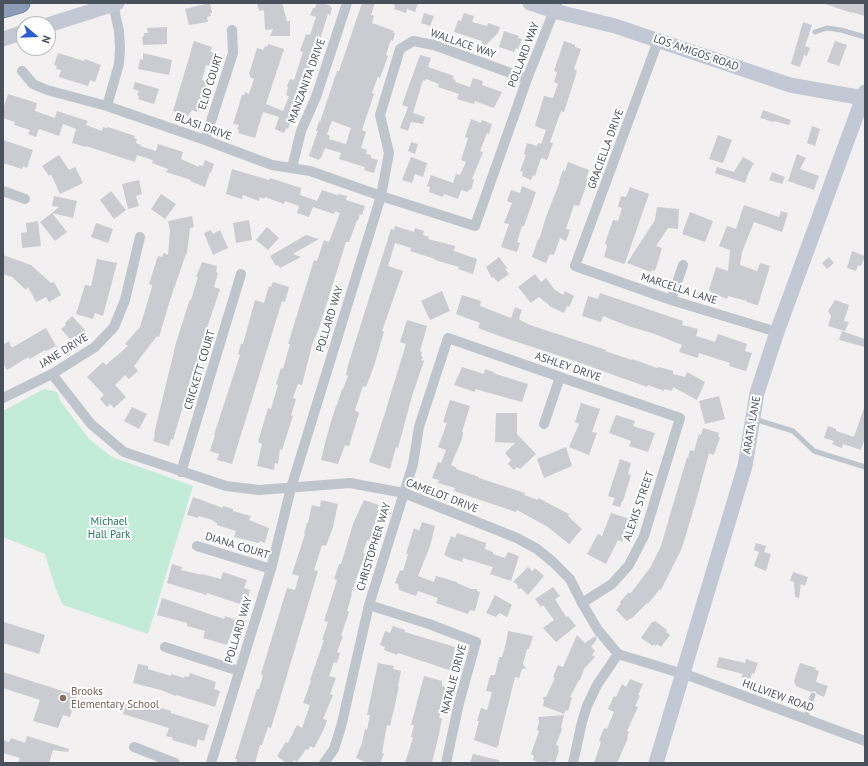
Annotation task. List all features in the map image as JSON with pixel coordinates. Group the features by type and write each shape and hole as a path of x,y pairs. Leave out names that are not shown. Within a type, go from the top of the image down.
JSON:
{"highway":[{"path":"3,8 20,3"}],"street":[{"name":"MANZANITA DRIVE","path":"292,168 301,131 316,97 347,3"},
{"name":"LOS AMIGOS ROAD","path":"530,3 556,7 790,85 864,95"},
{"path":"56,22 115,4 119,31 119,64 107,106"},
{"name":"POLLARD WAY","path":"211,763 270,569 291,488 381,196 474,226 526,79 556,7"},
{"name":"ELIO COURT","path":"205,140 233,53 232,30"},
{"path":"3,38 16,34"},
{"name":"WALLACE WAY","path":"381,196 388,153 380,114 400,49 413,41 434,45 526,79"},
{"name":"GRACIELLA DRIVE","path":"575,266 658,41"},
{"name":"BLASI DRIVE","path":"22,71 33,84 47,90 107,106 272,165 310,171 381,196"},
{"name":"ARATA LANE","path":"656,763 745,466 757,394 777,332 864,95"},
{"path":"3,191 25,199"},
{"name":"JANE DRIVE","path":"3,398 52,374 96,347 114,327 125,300 140,237"},
{"path":"671,300 683,265"},
{"name":"MARCELLA LANE","path":"575,266 671,300 777,332"},
{"name":"CRICKETT COURT","path":"181,472 241,274"},
{"name":"ASHLEY DRIVE","path":"448,338 560,378 680,418"},
{"name":"CHRISTOPHER WAY","path":"324,763 334,749 341,727 369,605 413,464 419,427 448,338"},
{"name":"CAMELOT DRIVE","path":"52,374 91,424 124,452 226,486 259,490 350,483 404,493 517,538 537,549 570,579 598,630 618,654"},
{"path":"544,424 560,378"},
{"name":"ALEXIS STREET","path":"582,603 612,584 629,565 644,536 680,418"},
{"name":"DIANA COURT","path":"196,546 270,569"},
{"name":"NATALIE DRIVE","path":"369,605 429,624 476,642 458,703 446,763"},
{"path":"165,647 239,670"},
{"path":"573,763 587,706 597,685 618,654 683,674"},
{"name":"HILLVIEW ROAD","path":"683,674 865,740"},
{"path":"134,747 175,763"}],"lane":[{"path":"815,32 826,28 841,30 865,37"},
{"path":"753,419 793,431 814,451 865,467"},
{"path":"805,718 813,695"}],"green space":[{"name":"Michael Hall Park","path":"44,389 57,392 61,402 89,439 112,457 193,486 148,634 63,605 56,590 45,554 3,537 3,411"}],"building":[{"path":"210,3 212,13 210,13 211,16 207,17 208,22 189,25 185,9"},
{"path":"257,3 282,3 287,21 290,21 290,36 270,36 273,29 265,30 264,10 259,11"},
{"path":"317,3 323,3 331,6 330,7 332,8 330,15 328,14 320,40 316,39 311,54 314,55 288,129 286,128 284,133 275,129 279,117 263,112 255,138 238,133 239,130 237,129 239,125 233,124 242,95 244,95 245,92 249,94 254,79 250,77 249,74 257,48 263,50 268,44 284,49 266,104 283,111 289,96 286,95 287,86 290,79 294,80 303,52 300,51 306,34 310,35 316,17 310,15"},
{"path":"362,3 375,3 371,15 374,16 372,23 394,31 393,33 395,33 393,41 391,40 390,42 386,55 388,56 380,78 378,77 372,93 374,94 362,130 366,132 361,148 367,150 366,154 371,155 371,158 378,160 374,173 364,170 365,167 339,159 341,153 325,148 319,160 309,156 318,131 316,131 319,121 320,122 337,71 339,71","holes":["332,121 351,128 346,144 329,139 330,136 327,134"]},
{"path":"392,3 418,3 415,12 407,9 406,13 394,9 395,5"},
{"path":"825,3 865,3 865,16 852,13"},
{"path":"424,13 434,16 430,26 421,23"},
{"path":"464,13 474,16 472,22 487,26 488,23 500,27 498,33 480,51 482,41 454,32 458,20 461,21"},
{"path":"803,22 812,25 805,46 810,48 807,56 804,55 800,67 791,64"},
{"path":"167,27 167,44 143,45 142,37 144,36 144,33 148,33 147,28"},
{"path":"504,31 519,36 518,38 522,39 518,49 516,48 514,52 499,47"},
{"path":"194,41 212,47 210,52 215,53 213,57 215,58 212,67 206,65 202,80 207,82 197,112 192,110 188,116 173,111"},
{"path":"564,41 581,49 574,69 577,71 564,112 561,111 550,142 553,143 547,160 541,158 535,176 533,175 531,180 522,176 523,172 520,171 526,155 524,154 527,143 537,146 538,143 541,144 546,130 535,126 544,96 553,98 558,84 554,82 557,72 554,71"},
{"path":"835,41 847,45 839,66 827,62"},
{"path":"58,53 84,61 85,59 101,65 95,82 90,80 88,86 59,77 61,70 56,69 57,66 54,65"},
{"path":"143,53 172,60 169,75 138,69 140,59 143,60"},
{"path":"420,55 431,58 428,67 454,76 453,79 456,80 455,82 470,87 473,78 483,81 482,85 502,92 494,108 475,101 474,104 457,99 459,94 438,87 439,84 426,79 425,81 423,80 413,113 425,117 423,124 411,122 408,131 400,128 408,107 402,105"},
{"path":"135,82 159,89 154,104 138,99 139,96 137,95 139,91 133,89"},
{"path":"8,94 37,103 35,111 55,118 57,111 88,121 86,125 102,131 103,127 108,127 135,136 134,138 137,139 136,143 141,145 140,146 156,151 158,144 183,152 181,159 199,167 199,165 203,166 205,160 214,164 205,187 190,181 191,180 166,172 168,169 152,163 153,160 137,155 135,162 72,143 76,129 63,124 59,136 39,129 36,137 28,134 30,130 14,125 15,122 3,118 3,109"},
{"path":"763,110 791,120 789,125 760,118"},
{"path":"471,119 481,123 482,120 492,124 489,134 487,133 480,151 483,152 472,179 474,180 471,190 469,189 468,192 461,190 458,199 444,194 443,197 429,192 430,187 427,186 431,175 453,183 456,174 460,175 466,162 461,160 468,138 465,137"},
{"path":"812,126 820,129 815,146 807,143"},
{"path":"718,135 732,140 723,163 709,159"},
{"path":"3,140 33,150 27,168 23,166 22,169 3,163"},
{"path":"411,142 418,144 415,154 408,151"},
{"path":"797,154 806,158 800,169 819,176 814,190 788,181"},
{"path":"59,155 69,170 75,167 83,183 60,194 51,174 49,176 42,166"},
{"path":"411,157 427,163 423,177 415,174 412,183 402,180"},
{"path":"743,157 754,163 745,183 715,173 717,167 734,172"},
{"path":"568,162 589,170 586,179 588,180 579,206 574,205 566,229 570,230 566,241 560,238 554,255 550,254 546,263 532,257 563,170 565,171"},
{"path":"232,169 269,180 270,178 301,188 300,195 317,201 322,190 338,196 338,194 347,196 346,200 365,206 362,215 360,214 358,221 357,220 349,242 346,242 319,328 312,345 302,385 298,384 293,398 296,399 291,415 293,416 282,450 280,449 278,464 275,463 274,470 257,466 262,444 258,442 268,408 271,409 278,385 276,384 281,368 283,369 290,344 288,344 314,260 317,261 324,240 329,242 340,213 335,211 334,214 313,207 309,217 297,213 299,206 285,201 284,204 265,197 264,199 260,197 259,201 243,195 242,199 226,194"},
{"path":"772,172 785,177 782,184 769,180"},
{"path":"139,180 142,194 136,196 139,206 128,209 122,184"},
{"path":"522,186 536,192 524,226 522,226 517,242 520,243 517,252 501,247 509,224 504,223 512,203 507,201 511,190 520,193"},
{"path":"630,187 649,194 624,264 604,257 607,246 605,243 613,220 618,221 622,208 618,207 621,196 626,197"},
{"path":"111,191 126,210 114,219 100,200"},
{"path":"161,194 176,204 165,219 151,209"},
{"path":"54,196 77,201 73,218 52,213 59,207 52,206"},
{"path":"744,205 779,217 781,211 788,213 782,232 754,222 742,252 740,265 757,271 760,263 770,266 758,305 728,296 727,299 710,292 709,290 716,267 728,271 730,250 719,246 727,226 736,229"},
{"path":"657,207 679,209 678,229 668,228 656,246 662,248 655,271 652,270 651,272 627,263 655,220"},
{"path":"690,212 713,221 705,242 682,234"},
{"path":"52,213 67,232 55,241 40,222"},
{"path":"192,216 194,227 190,228 187,254 171,297 159,337 157,336 134,366 138,371 129,379 125,375 115,385 126,397 114,408 110,404 107,407 100,399 104,395 87,377 103,362 106,365 128,346 125,344 140,327 152,287 152,285 149,284 158,256 162,257 164,253 168,255 170,231 168,221"},
{"path":"249,220 252,240 236,243 233,223"},
{"path":"38,221 41,246 22,248 21,233 27,232 26,223"},
{"path":"96,223 113,229 108,243 91,237"},
{"path":"395,226 414,232 415,228 424,231 423,235 429,237 428,239 455,246 454,251 477,259 473,274 458,269 459,267 410,251 411,248 395,243 388,266 403,271 382,331 384,331 374,366 366,387 363,386 355,410 359,413 349,446 345,445 338,464 321,460 336,405 348,376 346,375 348,365 391,229 394,230"},
{"path":"267,227 279,238 268,250 256,240"},
{"path":"211,230 213,234 220,230 228,248 213,255 204,233"},
{"path":"306,235 319,239 293,254 301,257 280,268 278,265 276,266 270,256"},
{"path":"852,251 865,256 861,266 858,265 856,271 847,268"},
{"path":"3,255 31,265 51,283 54,282 61,295 49,302 46,297 36,302 28,287 26,290 12,277 3,274"},
{"path":"499,257 507,268 505,269 509,274 498,282 493,277 492,278 486,267"},
{"path":"829,257 834,263 827,269 822,263"},
{"path":"97,259 117,263 103,316 95,313 93,319 76,314 85,285 91,286"},
{"path":"202,262 217,266 216,272 218,273 214,287 220,289 202,343 187,400 185,399 173,440 171,439 169,446 153,441 154,434 176,343"},
{"path":"535,274 541,282 546,278 555,290 563,295 565,291 574,296 569,307 567,306 564,313 549,306 539,297 531,303 518,287"},
{"path":"273,282 289,287 285,302 282,301 232,464 217,460 219,454 210,451 240,355 238,354 241,344 243,344 255,300 264,303 269,286 271,287"},
{"path":"442,291 450,311 430,320 421,301"},
{"path":"600,293 683,321 682,325 698,329 696,336 715,342 718,334 747,344 745,351 752,353 746,371 729,366 730,363 699,353 698,358 679,352 682,345 603,316 601,322 582,316 588,296 598,299"},
{"path":"462,295 481,301 480,306 511,318 515,307 522,310 519,318 520,320 530,325 632,360 657,368 659,367 673,371 673,374 685,377 687,372 705,382 697,400 673,387 672,391 664,389 664,391 648,385 647,387 502,337 478,328 480,323 456,314"},
{"path":"835,300 849,305 844,321 849,322 845,331 828,326 831,316 828,311"},
{"path":"72,316 86,331 77,338 75,336 70,339 61,329 66,325 65,323"},
{"path":"407,320 427,326 420,351 422,352 421,356 423,357 421,360 424,361 412,396 398,448 396,447 390,469 369,462 406,344 400,342"},
{"path":"46,328 56,346 46,351 45,350 30,359 28,357 7,370 3,363 3,345 9,341 11,347 13,347"},
{"path":"842,331 865,339 865,347 839,340"},
{"path":"462,367 484,374 485,369 528,384 522,402 475,389 475,392 454,385"},
{"path":"719,396 725,419 705,424 699,401"},
{"path":"450,400 470,406 462,432 462,439 451,465 457,468 456,469 479,478 525,493 524,495 538,500 538,498 569,514 568,516 582,529 569,544 548,527 517,510 516,512 454,491 455,488 438,483 439,480 432,478 438,462 441,463 446,450 438,447 447,423 443,422"},
{"path":"581,403 600,409 592,432 597,433 589,455 569,447 579,424 575,422"},
{"path":"132,407 147,414 139,429 124,421"},
{"path":"864,408 865,438 861,450 843,444 842,448 832,444 834,441 824,438 828,426 836,429 836,431 854,437"},
{"path":"496,413 517,413 517,434 536,454 520,469 517,467 514,470 508,464 511,460 505,453 515,443 495,442"},
{"path":"616,415 635,421 633,426 655,433 648,452 629,446 631,441 609,433"},
{"path":"703,428 719,433 718,437 720,437 713,455 709,453 682,548 661,590 660,589 648,604 647,603 627,621 616,610 621,603 620,602 629,592 630,594 650,568 661,546 687,457 688,458 690,450 694,451 699,434 701,435"},
{"path":"566,447 572,466 544,478 537,459"},
{"path":"620,459 631,463 628,474 631,475 620,507 612,505 615,498 608,496"},
{"path":"193,497 251,516 249,520 269,528 265,543 234,537 236,531 217,525 217,523 212,521 213,520 187,515"},
{"path":"321,500 338,504 333,527 326,546 322,545 314,570 318,571 271,728 268,727 262,745 260,745 255,763 236,763 237,759 235,759 257,689 259,689 263,675 261,674 287,588 295,590 299,576 292,574 305,534 304,533 312,505 320,507"},
{"path":"364,500 379,505 377,510 379,511 370,541 367,540 363,553 365,554 351,594 347,611 349,612 337,652 340,653 337,663 334,662 329,676 336,678 330,694 333,695 323,719 327,720 325,727 314,748 310,746 308,750 306,749 297,762 294,760 292,763 286,763 277,756 286,742 288,743 297,725 302,728 310,705 303,703 324,640 322,640 328,622 324,621 337,580 334,579 339,564 341,564 353,524"},
{"path":"611,513 630,519 622,542 618,540 606,564 587,554 598,534 602,536"},
{"path":"422,522 435,526 430,546 418,576 434,582 436,576 457,582 471,589 477,589 477,591 480,592 475,611 470,610 468,614 436,603 438,598 418,591 416,596 399,590 398,584 395,583 400,570 403,571 408,554 406,554 414,528 419,531"},
{"path":"457,533 486,543 485,549 493,552 493,554 505,558 508,552 519,556 511,581 490,574 493,567 463,558 462,562 444,555 451,536 455,538"},
{"path":"756,543 766,546 764,552 771,554 766,571 754,566 759,552 754,550"},
{"path":"172,564 182,567 181,570 202,575 221,579 223,572 247,580 244,588 250,590 246,606 207,593 207,595 167,583"},
{"path":"528,567 532,571 535,568 544,576 528,595 521,588 518,589 517,584 513,582"},
{"path":"793,572 808,577 805,586 801,584 799,598 795,597 794,582 790,581"},
{"path":"553,587 560,596 555,599 566,617 568,616 576,626 556,642 543,628 554,620 543,605 541,607 535,599"},
{"path":"495,595 512,605 507,617 499,613 496,617 486,613"},
{"path":"162,598 224,619 225,616 240,622 236,638 230,636 227,645 203,638 205,631 187,626 187,623 157,615"},
{"path":"655,621 667,630 666,632 670,635 661,647 657,644 656,646 653,644 653,646 641,638 652,622"},
{"path":"4,622 45,635 39,654 3,643"},
{"path":"393,626 405,630 405,632 455,647 454,652 458,653 452,671 398,653 397,655 384,650 385,647 380,645 385,631 390,633"},
{"path":"508,631 533,636 529,649 527,649 523,664 526,668 522,669 519,678 515,677 499,745 497,748 474,740 481,708 487,710 492,692 486,691 489,679 491,675 495,675 499,657 502,657"},
{"path":"577,635 585,643 595,636 597,639 591,647 595,651 592,655 595,657 584,669 580,680 570,697 572,698 568,711 566,710 564,714 543,706 543,697 546,697 555,678 553,677 558,665 563,667"},
{"path":"719,657 745,663 746,659 758,663 750,680 741,677 743,674 716,667"},
{"path":"378,663 394,666 393,669 401,671 390,726 387,725 382,753 384,754 380,763 367,763 356,758 362,743 365,729 367,730 370,715 367,715"},
{"path":"800,663 816,668 815,670 819,671 816,682 828,686 824,697 817,694 815,691 811,692 796,686 794,681"},
{"path":"138,664 148,666 148,669 171,676 171,674 184,678 185,676 189,677 190,673 216,682 214,689 220,691 215,707 133,683"},
{"path":"3,672 69,693 70,689 78,691 70,717 63,715 58,728 33,721 40,700 3,688"},
{"path":"424,676 442,681 442,686 448,688 439,718 442,718 439,734 432,763 405,763 413,738 411,737 414,725 411,725"},
{"path":"630,679 643,684 638,695 640,696 635,706 638,707 627,731 629,732 628,738 617,763 594,763 601,742 599,741 604,728 607,729 614,712 608,709 622,684 626,687"},
{"path":"128,698 171,711 171,713 209,725 204,741 198,739 196,747 172,740 173,738 166,736 169,728 123,714"},
{"path":"564,715 562,729 556,745 559,746 559,751 555,762 549,761 548,763 541,763 533,760 534,756 531,754 539,731 537,730 539,722 538,717"},
{"path":"27,736 69,749 68,752 53,750 49,763 18,763 20,758 3,753 3,740 9,742 11,738 25,743"},
{"path":"473,754 499,760 499,763 470,763"}],"place":[{"name":"Brooks Elementary School","path":"63,698"}]}
